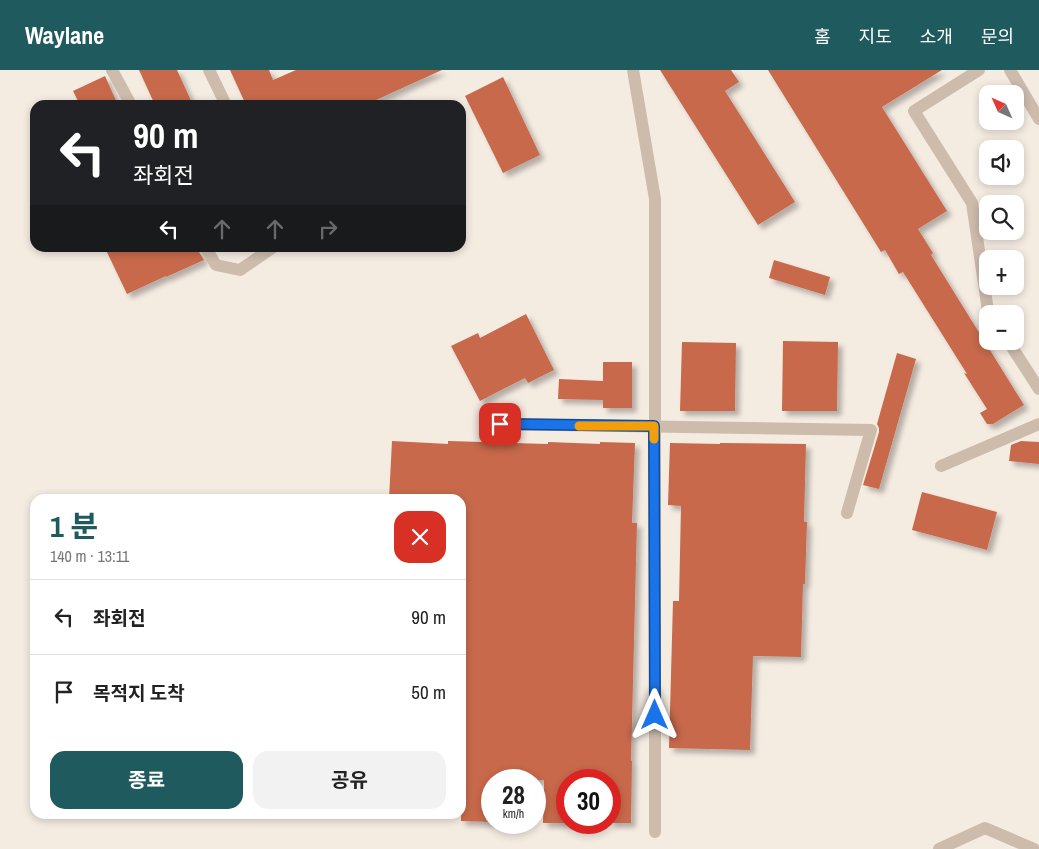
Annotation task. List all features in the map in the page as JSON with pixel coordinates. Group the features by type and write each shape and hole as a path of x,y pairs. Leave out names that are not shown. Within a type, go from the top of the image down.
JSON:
{"street":[{"path":"112,70 128,100"},
{"path":"209,70 224,100"},
{"path":"633,70 655,199 655,832"},
{"path":"979,70 914,111 972,203 987,305"},
{"path":"1010,70 1039,119"},
{"path":"208,252 216,266 240,270 266,252"},
{"path":"1014,350 1039,389"},
{"path":"500,424 871,430 847,513"},
{"path":"940,466 1039,424"},
{"path":"938,849 986,828 1034,849"}],"building":[{"path":"139,70 177,70 191,100 153,100"},
{"path":"230,70 269,70 273,80 296,70 442,70 376,100 244,100"},
{"path":"660,70 731,70 739,82 725,91 795,202 758,225"},
{"path":"768,70 942,70 882,107 947,211 918,229 933,253 931,255 979,332 979,350 990,350 1024,405 993,424 987,424 980,413 987,409 964,373 967,374 903,272 899,274 885,250 881,252"},
{"path":"105,76 116,100 78,100 73,91"},
{"path":"503,77 540,155 503,173 465,96"},
{"path":"107,252 199,252 204,260 166,276 127,294"},
{"path":"774,260 830,277 825,295 769,278"},
{"path":"526,314 554,370 528,383 525,378 480,401 451,346 478,333 480,338"},
{"path":"783,341 838,342 837,411 782,411"},
{"path":"682,342 736,343 735,411 680,411"},
{"path":"897,353 916,359 879,489 863,485 879,432 877,424"},
{"path":"603,362 632,362 632,408 603,408 603,400 558,399 559,379 603,381"},
{"path":"392,441 448,444 448,441 548,444 548,442 635,443 632,523 637,523 631,823 621,823 621,769 556,769 556,823 546,823 546,769 481,769 481,822 461,821 461,819 466,819 466,494 389,494"},
{"path":"1021,441 1039,442 1039,464 1009,461 1011,445"},
{"path":"670,443 806,444 804,522 807,522 801,657 753,656 750,750 669,748 673,601 679,601 681,506 668,505"},
{"path":"922,492 997,512 987,550 912,530"}],"slow traffic":[{"path":"579,426 654,426 654,439"}],"route":[{"path":"500,424 654,426 655,715"}]}
